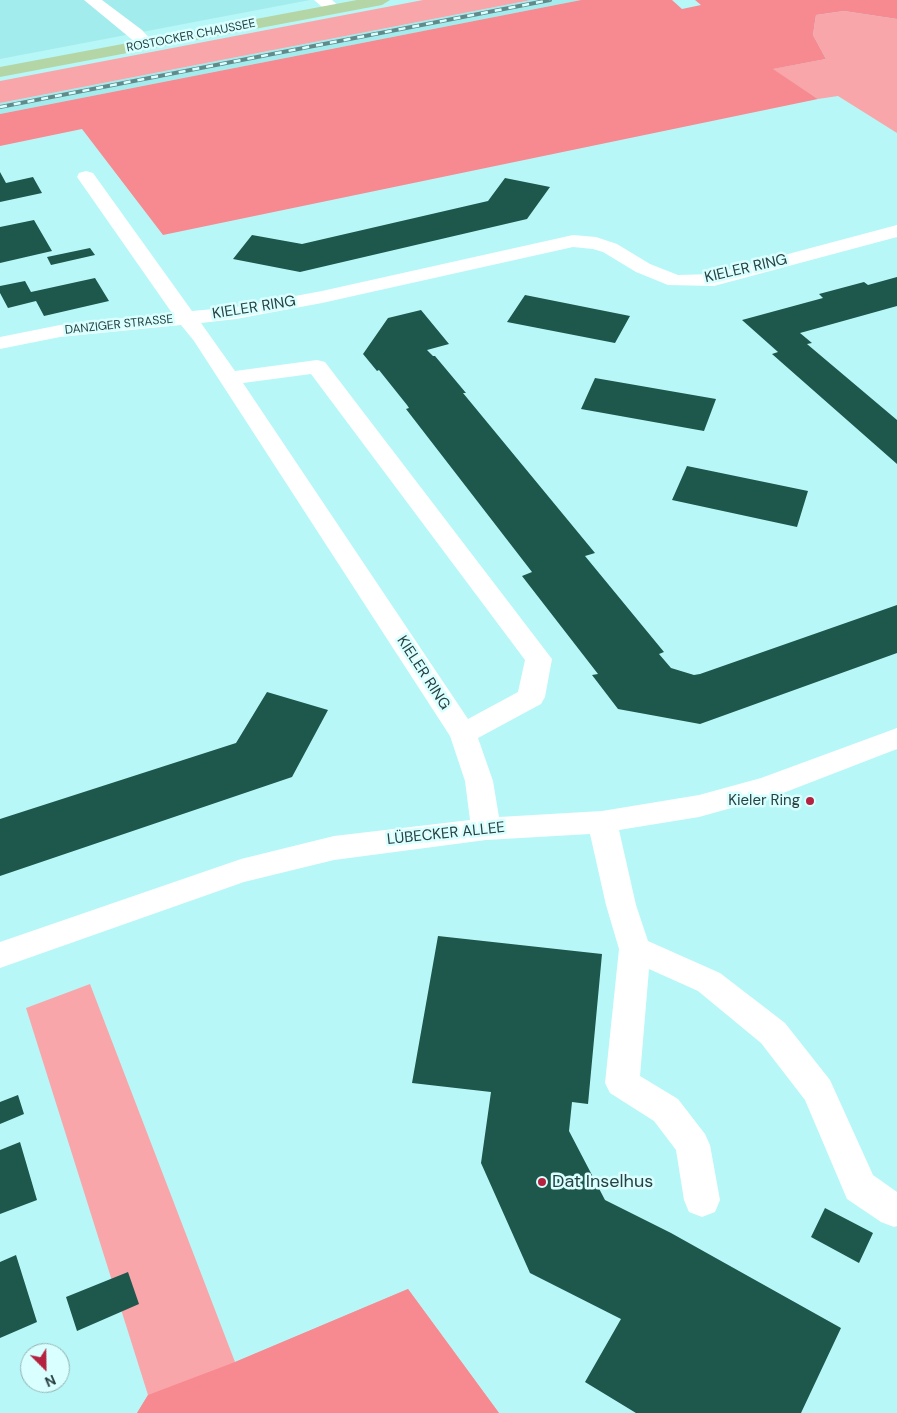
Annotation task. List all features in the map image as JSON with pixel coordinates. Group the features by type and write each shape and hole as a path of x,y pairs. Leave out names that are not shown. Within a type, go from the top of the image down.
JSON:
{"main road":[{"name":"ROSTOCKER CHAUSSEE","path":"0,72 147,44 328,5 382,0"}],"street":[{"path":"92,0 136,33 147,44"},
{"name":"DANZIGER STRASSE","path":"0,343 60,331 186,318 86,177"},
{"name":"KIELER RING","path":"186,318 236,312 322,297 573,240 596,243 610,248 643,268 675,281 714,280 897,231"},
{"name":"KIELER RING","path":"186,318 202,337 463,734 479,782 486,829"},
{"path":"229,378 317,367 539,659 531,697 463,734"},
{"name":"LÜBECKER ALLEE","path":"0,954 242,871 334,848 486,829 602,822 698,806 768,787 897,738"},
{"path":"602,822 635,950 622,1082 666,1110 693,1145 702,1200"},
{"path":"635,950 709,982 773,1033 818,1091 860,1187 894,1210"}],"shaded area":[{"path":"0,0 310,0 0,59"},
{"path":"423,0 531,0 0,103 0,81"},
{"path":"531,0 581,0 0,114 0,103"},
{"path":"581,0 672,0 682,9 701,5 695,0 897,0 897,19 844,11 816,15 813,35 826,59 773,69 818,99 163,235 82,129 0,146 0,114"},
{"path":"844,11 897,19 897,133 838,96 818,99 772,69 826,59 813,35 816,15"},
{"path":"90,984 235,1362 408,1289 499,1413 137,1413 148,1395 26,1008"},
{"path":"408,1289 499,1413 137,1413 148,1395 235,1362"}],"building":[{"path":"0,172 6,183 33,177 42,193 0,202"},
{"path":"505,178 550,187 527,219 300,272 233,259 252,235 302,244 488,201"},
{"path":"34,220 52,251 0,263 0,227"},
{"path":"90,248 95,255 51,265 47,257"},
{"path":"897,277 897,306 800,333 812,343 807,344 897,420 897,464 772,354 778,352 742,320 823,298 819,294 864,282 868,285"},
{"path":"95,278 109,301 44,316 36,301 8,308 0,293 0,286 25,281 31,292"},
{"path":"525,295 630,316 615,343 507,322"},
{"path":"421,310 449,344 427,350 435,356 466,393 463,393 595,553 585,556 664,652 659,654 671,668 694,675 700,674 897,605 897,653 700,724 618,709 592,675 598,674 522,576 532,572 406,409 409,408 407,405 379,370 377,371 363,354 388,318"},
{"path":"595,378 716,399 704,431 581,409"},
{"path":"687,466 808,491 797,527 672,500"},
{"path":"267,692 328,710 292,777 0,876 0,819 236,743"},
{"name":"Dat Inselhus","path":"438,936 602,954 588,1104 572,1102 569,1131 605,1200 671,1233 841,1328 801,1413 636,1413 585,1382 621,1319 530,1273 481,1163 491,1092 412,1083"},
{"path":"18,1095 24,1114 0,1124 0,1102"},
{"path":"20,1142 37,1200 0,1214 0,1150"},
{"path":"825,1208 873,1233 859,1263 811,1237"},
{"path":"16,1255 37,1322 0,1338 0,1262"},
{"path":"128,1272 139,1304 77,1331 66,1297"}],"railway":[{"path":"0,107 550,0"}],"place":[{"name":"Kieler Ring","path":"810,801"},
{"name":"Dat Inselhus","path":"542,1182"}]}
